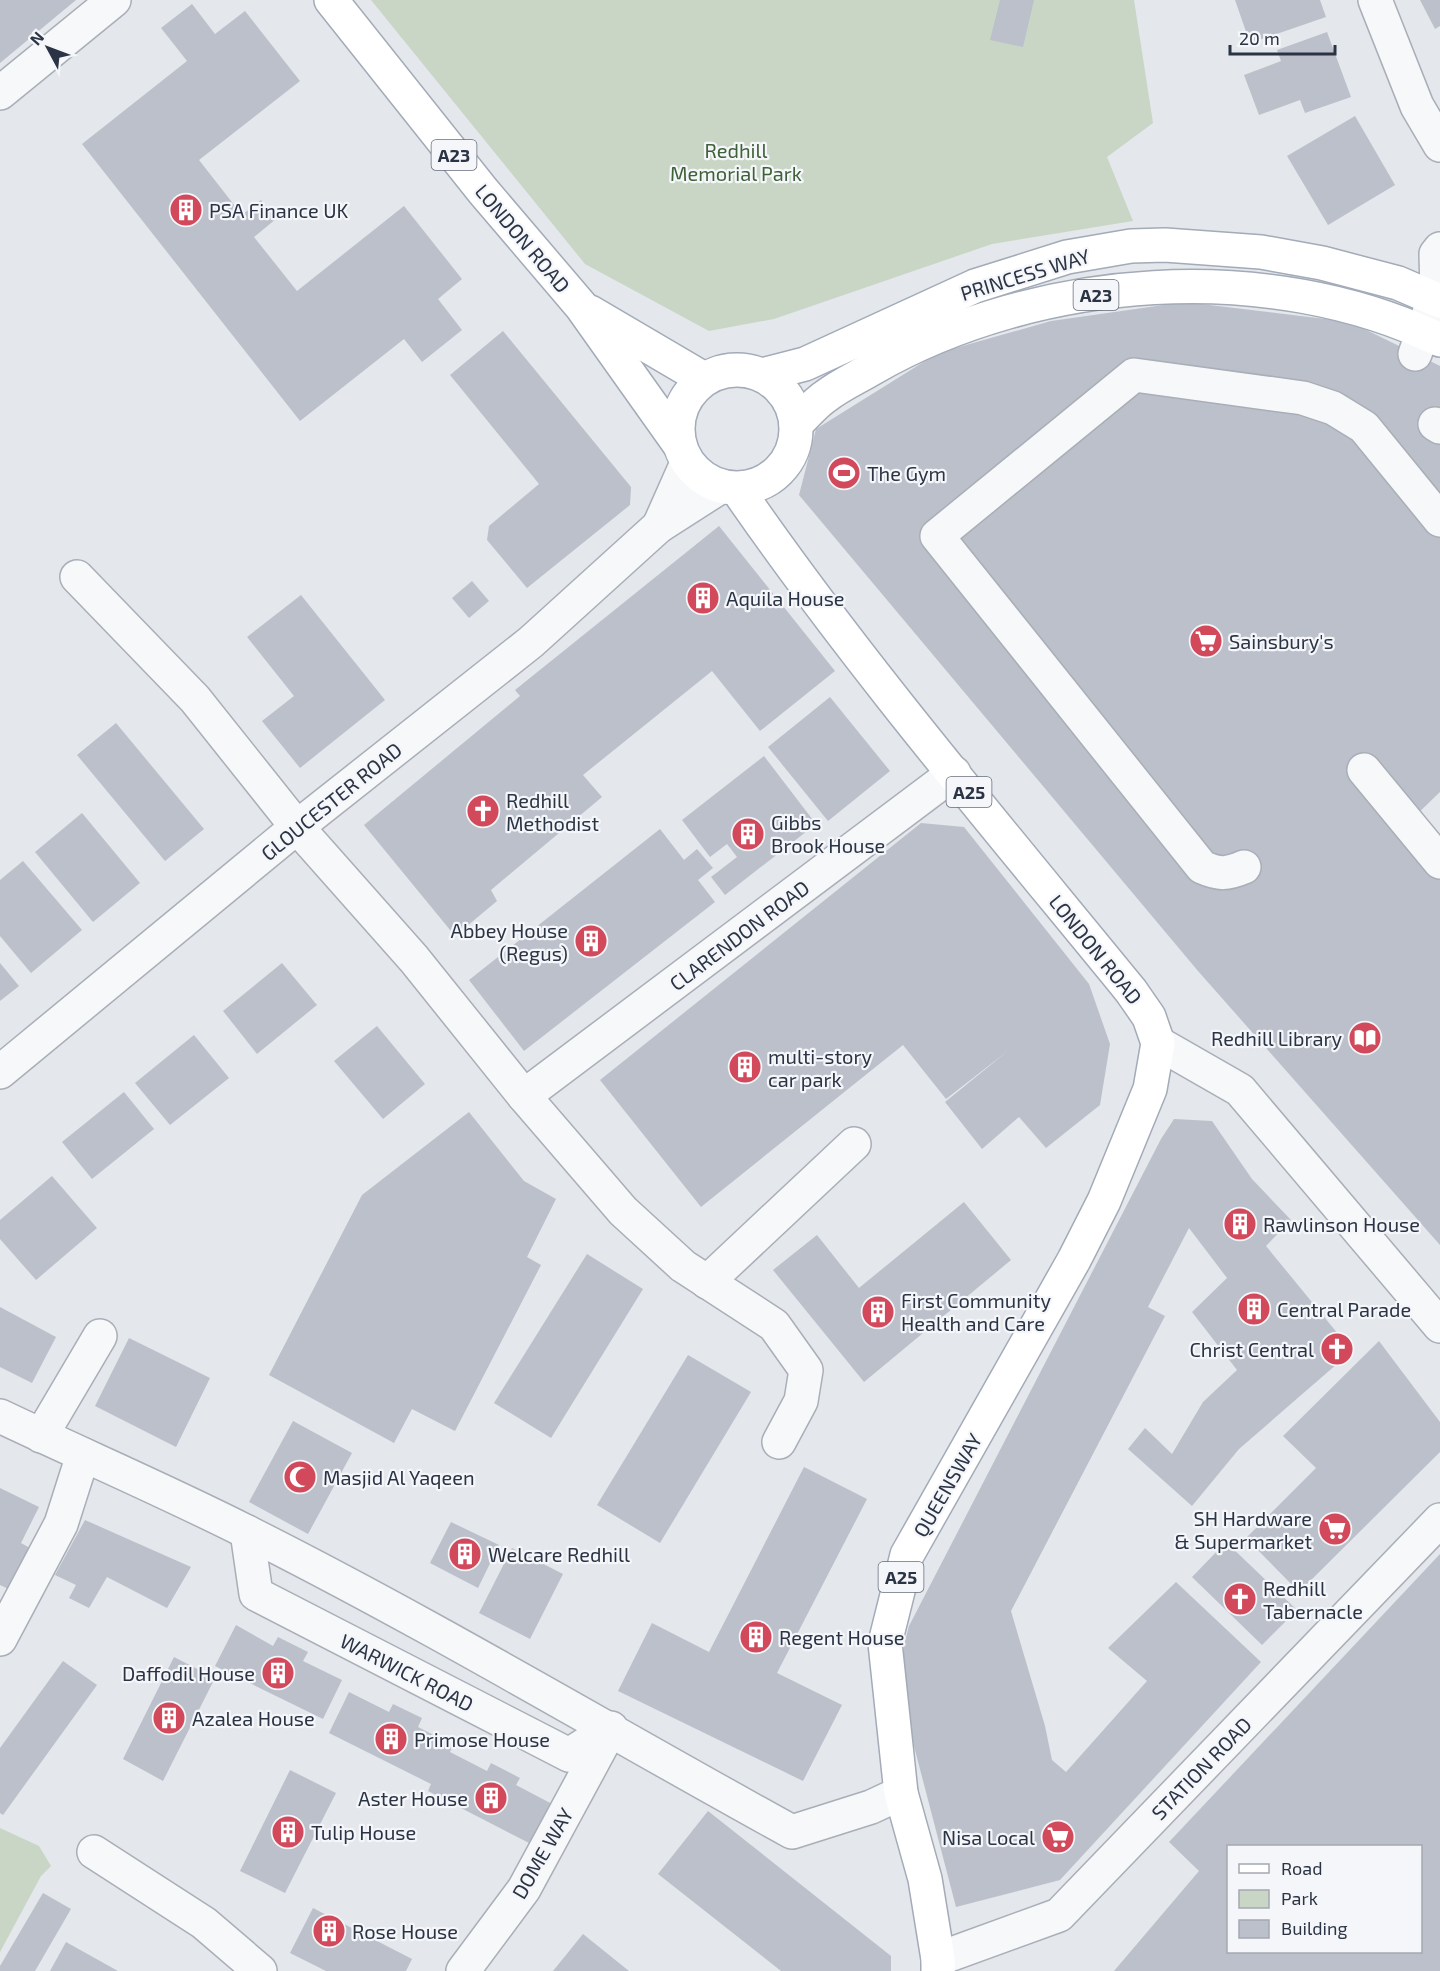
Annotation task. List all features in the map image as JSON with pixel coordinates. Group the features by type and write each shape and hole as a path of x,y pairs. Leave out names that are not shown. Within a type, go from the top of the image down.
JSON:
{"main road":[{"name":"LONDON ROAD","path":"331,0 483,191 581,306 683,453"},
{"name":"PRINCESS WAY","path":"762,375 805,364 975,286 1067,257 1131,246 1165,245 1261,252 1312,261 1398,283 1436,299"},
{"name":"PRINCESS WAY","path":"796,424 826,396 909,349 956,329 1033,306 1115,291 1206,287 1261,290 1317,299 1402,322 1425,342"},
{"name":"LONDON ROAD","path":"581,306 704,379"},
{"path":"734,370 762,375 779,387 791,404 796,424 795,445 786,464 771,478 758,485 729,488 701,478 683,453 677,423 681,407 692,389 704,379 723,371 734,370"},
{"path":"771,478 769,502 774,543"},
{"name":"LONDON ROAD","path":"729,488 954,773 1131,991 1149,1017 1158,1043"},
{"name":"QUEENSWAY","path":"938,1965 925,1879 902,1793 885,1643 907,1555 1074,1260 1104,1201 1150,1089 1158,1043"}],"street":[{"path":"0,93 114,0"},
{"path":"1375,0 1417,106 1440,145"},
{"path":"1425,342 1436,299 1436,254 1440,249"},
{"path":"1244,867 1227,874 1218,874 1202,867 937,536 1134,375 1303,398 1333,408 1364,427 1440,520"},
{"name":"GLOUCESTER ROAD","path":"659,526 683,453"},
{"name":"GLOUCESTER ROAD","path":"0,1072 297,827 531,642 659,526 729,488"},
{"path":"77,577 195,699 297,827 414,958 524,1096 623,1211 683,1266 774,1325 806,1370 801,1401 779,1442"},
{"path":"1364,770 1440,862"},
{"name":"CLARENDON ROAD","path":"524,1096 954,773"},
{"path":"1158,1043 1240,1090 1440,1326"},
{"path":"707,1282 854,1144"},
{"path":"41,1436 100,1336"},
{"path":"0,1416 247,1532 610,1728 685,1773 792,1832 871,1807 902,1793"},
{"path":"0,1639 61,1524 83,1455"},
{"name":"STATION ROAD","path":"938,1965 1059,1916 1440,1520"},
{"name":"WARWICK ROAD","path":"247,1532 256,1594 568,1755 610,1728"},
{"name":"DOME WAY","path":"463,1971 524,1889 610,1728"},
{"path":"94,1851 204,1923 260,1971"}],"green space":[{"name":"Redhill Memorial Park","path":"371,0 1134,0 1153,123 1107,157 1133,221 992,244 774,319 709,331 585,264"},
{"path":"0,1828 39,1846 51,1866 41,1876 0,1952"}],"building":[{"path":"0,0 76,0 0,63"},
{"path":"1000,0 1034,0 1023,47 990,40"},
{"path":"1235,0 1320,0 1326,17 1250,43"},
{"path":"1420,0 1440,0 1440,26 1435,29"},
{"name":"PSA Finance UK","path":"192,4 215,34 245,11 300,81 199,160 242,215 261,200 276,219 254,237 297,291 404,206 462,279 438,299 462,330 422,362 404,339 300,421 82,144 187,61 161,28"},
{"path":"1327,32 1351,97 1305,113 1300,100 1259,115 1244,75 1281,61 1277,50"},
{"path":"1355,116 1395,185 1328,225 1287,156"},
{"path":"1185,302 1350,322 1440,366 1440,792 1414,817 1440,848 1440,1245 1198,971 799,495 816,429 938,353 1051,321"},
{"path":"503,331 631,487 630,505 527,588 487,540 489,526 539,484 450,375"},
{"path":"719,526 835,671 760,731 712,671 583,775 602,797 491,890 497,901 455,936 364,825 520,696 515,690"},
{"path":"472,581 489,601 469,618 452,598"},
{"path":"301,595 385,700 300,768 262,721 294,696 247,637"},
{"path":"830,697 890,771 828,821 768,747"},
{"path":"116,723 204,829 165,861 77,755"},
{"name":"Gibbs Brook House","path":"764,756 816,824 725,895 711,877 737,857 727,844 710,857 682,820"},
{"path":"82,813 140,883 93,922 35,852"},
{"path":"921,823 964,827 1089,984 1110,1044 1100,1105 1046,1148 1019,1117 982,1149 945,1102 1009,1050 946,1099 903,1045 701,1207 600,1080"},
{"name":"Abbey House (Regus)","path":"660,829 684,860 697,849 713,868 698,880 715,902 524,1051 469,980"},
{"path":"23,861 82,930 31,973 0,936 0,880"},
{"path":"0,963 19,986 0,1001"},
{"path":"282,963 317,1005 257,1054 223,1011"},
{"path":"377,1026 425,1084 383,1119 334,1061"},
{"path":"194,1035 229,1078 170,1125 135,1083"},
{"path":"124,1092 154,1129 92,1179 62,1142"},
{"path":"469,1112 524,1181 556,1199 527,1257 541,1265 455,1431 412,1409 394,1443 269,1375 362,1195"},
{"path":"1174,1119 1212,1121 1252,1179 1291,1220 1266,1246 1352,1351 1239,1449 1192,1506 1128,1449 1145,1428 1172,1454 1203,1402 1237,1370 1192,1312 1227,1278 1189,1228 1148,1307 1165,1316 1011,1611 1045,1726 1052,1760 1066,1772 1147,1681 1108,1648 1176,1582 1261,1662 1060,1880 956,1907 904,1708 902,1676 904,1645 909,1626 1161,1139"},
{"path":"52,1176 97,1228 36,1280 0,1239 0,1220"},
{"name":"First Community Health and Care","path":"964,1202 1011,1260 864,1382 773,1270 817,1235 859,1288"},
{"path":"587,1254 643,1289 551,1438 494,1403"},
{"path":"0,1307 56,1337 32,1383 0,1367"},
{"path":"129,1338 210,1378 176,1447 95,1406"},
{"path":"1379,1341 1440,1422 1440,1452 1299,1592 1246,1538 1316,1468 1283,1436"},
{"path":"688,1355 751,1392 660,1543 597,1505"},
{"name":"Masjid Al Yaqeen","path":"293,1421 352,1453 308,1534 249,1502"},
{"name":"Regent House","path":"804,1467 867,1499 777,1673 842,1705 803,1781 618,1691 652,1623 709,1652"},
{"path":"0,1488 39,1507 21,1543 39,1553 19,1594 0,1585"},
{"path":"85,1520 191,1567 167,1608 107,1577 89,1608 69,1598 76,1585 55,1575"},
{"name":"Welcare Redhill","path":"451,1522 499,1545 478,1588 430,1563"},
{"path":"1226,1542 1297,1610 1262,1645 1192,1577"},
{"path":"512,1548 563,1574 530,1639 479,1613"},
{"path":"1440,1554 1440,1971 1114,1971 1199,1871 1169,1842"},
{"name":"Daffodil House","path":"236,1625 273,1646 278,1637 308,1652 303,1661 342,1680 323,1719 215,1666"},
{"name":"Azalea House","path":"174,1657 215,1678 163,1781 123,1759"},
{"path":"63,1661 97,1685 3,1815 0,1813 0,1748"},
{"path":"349,1692 389,1712 393,1704 422,1718 418,1727 453,1745 450,1752 487,1771 491,1763 520,1778 516,1785 554,1805 533,1845 428,1791 431,1784 329,1733"},
{"name":"Tulip House","path":"290,1770 336,1793 285,1893 240,1871"},
{"path":"708,1811 891,1956 891,1971 781,1971 658,1874"},
{"path":"43,1893 71,1909 35,1971 0,1971 0,1966"},
{"name":"Rose House","path":"313,1908 412,1959 406,1971 326,1971 290,1953"},
{"path":"583,1934 629,1971 553,1971"},
{"path":"66,1942 118,1971 50,1971"}],"place":[{"name":"PSA Finance UK","path":"186,210"},
{"name":"The Gym","path":"844,473"},
{"name":"Aquila House","path":"703,598"},
{"name":"Sainsbury's","path":"1206,641"},
{"name":"Redhill Methodist","path":"483,811"},
{"name":"Gibbs Brook House","path":"748,834"},
{"name":"Abbey House (Regus)","path":"591,941"},
{"name":"Redhill Library","path":"1365,1038"},
{"name":"multi-story car park","path":"745,1067"},
{"name":"Rawlinson House","path":"1240,1224"},
{"name":"Central Parade","path":"1254,1309"},
{"name":"First Community Health and Care","path":"878,1312"},
{"name":"Christ Central","path":"1337,1349"},
{"name":"Masjid Al Yaqeen","path":"300,1477"},
{"name":"SH Hardware & Supermarket","path":"1335,1529"},
{"name":"Welcare Redhill","path":"465,1554"},
{"name":"Redhill Tabernacle","path":"1240,1599"},
{"name":"Regent House","path":"756,1637"},
{"name":"Daffodil House","path":"278,1673"},
{"name":"Azalea House","path":"169,1718"},
{"name":"Primose House","path":"391,1739"},
{"name":"Aster House","path":"491,1798"},
{"name":"Tulip House","path":"288,1832"},
{"name":"Nisa Local","path":"1058,1837"},
{"name":"Rose House","path":"329,1931"}]}
